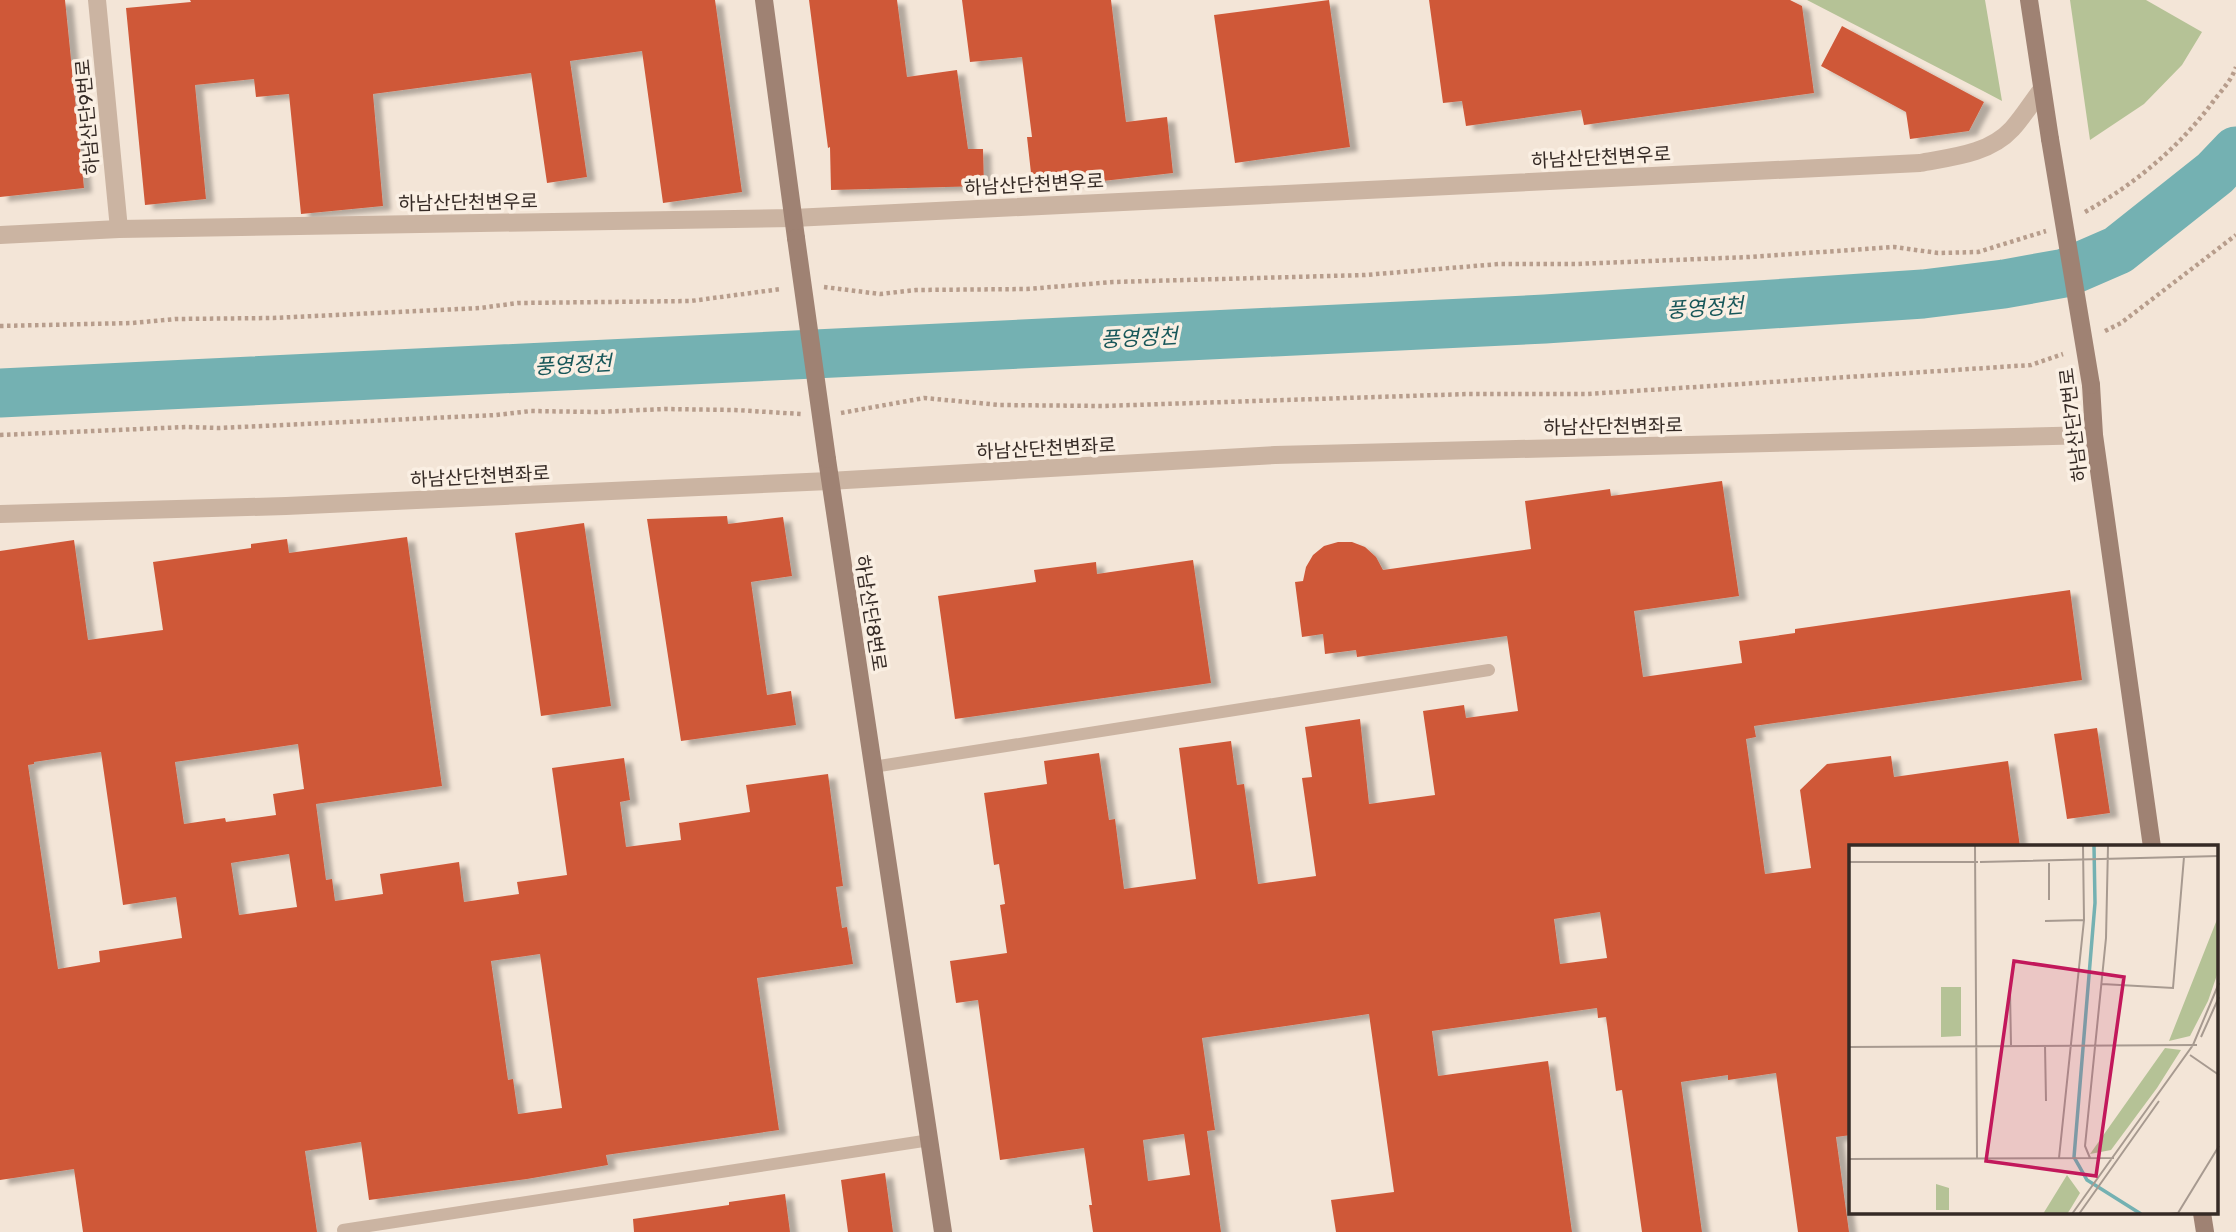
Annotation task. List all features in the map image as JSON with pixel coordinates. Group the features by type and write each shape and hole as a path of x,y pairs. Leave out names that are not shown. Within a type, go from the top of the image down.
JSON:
{"street":[{"name":"하남산단9번로","path":"97,0 119,229"},
{"name":"하남산단8번로","path":"764,0 829,481 943,1232"},
{"name":"하남산단7번로","path":"2029,0 2091,385 2094,435 2152,845"},
{"name":"하남산단천변우로","path":"0,235 119,229 793,218 1920,163 1963,155 1994,144 2012,129 2042,89"},
{"name":"하남산단천변좌로","path":"0,514 300,505 829,481 1275,456 2094,435"},
{"path":"2202,1214 2205,1232"}],"lane":[{"path":"873,768 1489,670"},
{"path":"343,1230 930,1140"}],"path":[{"path":"2100,334 2121,323 2236,235"},
{"path":"817,286 880,294 916,290 1027,289 1113,282 1365,275 1499,264 1576,264 1749,257 1894,247"},
{"path":"0,326 273,318 480,308 518,303 691,301 785,288"},
{"path":"835,414 924,398 1000,405 1103,406 1468,394 1588,394 2031,365 2052,359 2074,348"},
{"path":"0,435 286,425 531,411 697,409 807,415"}],"green space":[{"path":"1807,0 1985,0 2002,101 1985,92"},
{"path":"2070,0 2146,0 2202,32 2182,65 2144,104 2090,140"}],"building":[{"path":"0,0 65,0 84,188 0,197"},
{"path":"190,0 715,0 742,192 663,203 642,51 570,61 587,177 547,183 531,73 373,94 383,206 301,214 289,94 256,97 254,79 195,85 206,199 145,205 126,8 191,2"},
{"path":"809,0 897,0 907,77 957,70 968,149 983,149 984,186 831,190 830,147 828,148"},
{"path":"962,0 1111,0 1126,122 1167,117 1173,173 1094,182 1032,182 1027,137 1032,137 1022,57 970,62"},
{"path":"1329,0 1350,147 1235,163 1214,15"},
{"path":"1429,0 1790,0 1802,6 1814,93 1584,125 1581,110 1466,126 1462,101 1443,103"},
{"path":"1842,26 1984,102 1969,131 1910,139 1906,112 1821,66"},
{"path":"1722,481 1739,596 1634,611 1643,677 1742,663 1739,641 1795,633 1795,629 2070,590 2082,680 1754,726 1756,737 1746,739 1765,874 1811,868 1800,790 1827,764 1891,756 1894,777 2008,761 2020,845 1849,845 1849,1135 1836,1137 1849,1232 1798,1232 1776,1073 1728,1080 1728,1075 1681,1082 1702,1232 1642,1232 1622,1090 1616,1091 1606,1017 1598,1018 1597,1008 1432,1031 1438,1076 1548,1061 1572,1232 1336,1232 1331,1200 1394,1192 1369,1014 1202,1038 1215,1130 1207,1131 1221,1232 1093,1232 1084,1148 1000,1160 978,1000 956,1003 950,961 1007,953 1000,905 1005,904 999,864 994,865 984,793 1047,784 1044,761 1099,753 1109,820 1115,819 1124,889 1196,879 1179,748 1231,741 1237,785 1244,784 1258,884 1316,876 1302,778 1312,777 1305,727 1360,719 1369,804 1435,795 1423,711 1464,705 1466,718 1518,711 1507,636 1357,657 1356,650 1325,654 1323,634 1302,637 1295,582 1303,581 1306,567 1313,555 1324,546 1352,542 1365,547 1376,557 1383,570 1531,549 1525,501 1610,489 1611,496","holes":["1600,912 1607,958 1560,964 1554,919","1184,1134 1190,1175 1148,1181 1143,1140"]},
{"path":"727,516 728,524 783,517 792,576 751,582 767,695 791,691 796,725 681,741 647,519"},
{"path":"584,523 611,706 541,716 515,533"},
{"path":"407,537 442,786 316,804 326,880 332,879 335,901 383,894 380,874 459,862 464,902 519,894 517,882 567,875 552,768 624,758 630,800 620,802 626,847 681,840 679,823 750,812 746,785 828,774 843,886 836,887 842,928 847,927 853,964 757,978 779,1130 606,1155 608,1165 527,1179 369,1200 361,1142 305,1151 317,1232 83,1232 74,1169 0,1180 0,551 74,540 88,640 163,630 153,562 251,548 251,544 287,539 289,553","holes":["298,744 304,789 273,794 276,815 184,824 175,762","101,752 123,905 176,897 182,938 99,951 100,962 58,969 28,765","289,854 297,907 239,915 231,863","540,954 562,1108 518,1114 513,1079 508,1080 491,961"]},
{"path":"1193,560 1211,683 955,719 938,596 1036,582 1034,570 1096,562 1097,574"},
{"path":"2097,728 2110,813 2067,819 2054,734"},
{"path":"885,1173 893,1232 848,1232 841,1180"},
{"path":"785,1194 790,1232 634,1232 633,1219"}],"waterway":[{"name":"풍영정천","path":"0,393 1545,319 1923,294 2065,273 2118,250 2215,173 2236,151"}]}
